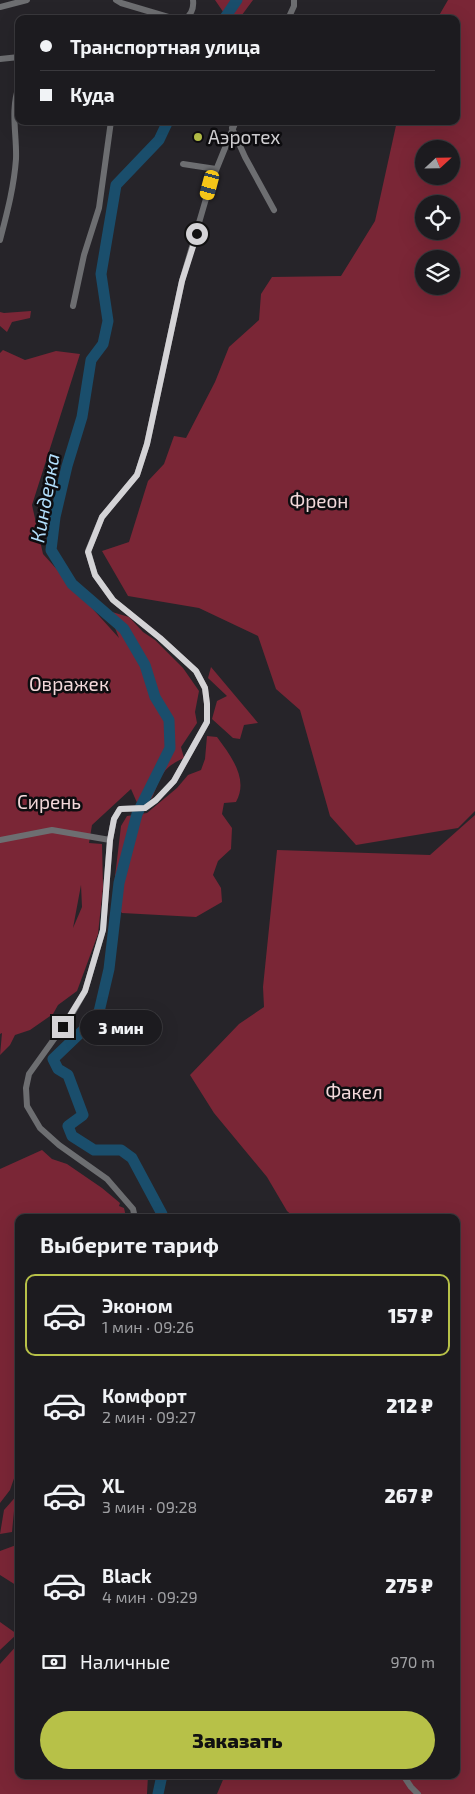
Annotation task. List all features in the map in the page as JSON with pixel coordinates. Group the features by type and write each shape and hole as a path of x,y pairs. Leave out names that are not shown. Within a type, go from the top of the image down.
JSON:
{"street":[{"path":"0,7 27,0"},
{"path":"116,0 162,15"},
{"path":"190,15 194,8 193,0"},
{"path":"290,15 294,6 294,0"},
{"path":"0,59 15,57"},
{"path":"0,240 12,196 16,159 15,96"},
{"path":"73,306 84,255 99,208 110,125"},
{"path":"134,1214 132,1209 107,1179 59,1145 40,1128 26,1106 26,1088 29,1074 72,1014 85,991 103,930 110,840 114,819 120,809 145,808 156,800 174,781 207,722 205,688 196,671 160,638 113,600 95,575 88,552 102,517 137,475 147,444 182,281 216,169 234,125"},
{"path":"234,125 245,156 274,210"},
{"path":"183,164 216,169"},
{"path":"0,840 52,830 110,840"},
{"path":"405,1779 411,1788 418,1794"}],"green space":[{"path":"215,0 253,0 242,15 225,15"},
{"name":"Фреон","path":"448,0 475,0 475,811 458,828 356,845 330,816 300,710 276,689 258,636 199,608 128,596 102,551 129,542 148,481 164,464 174,436 186,438 215,382 229,347 259,320 261,294 272,277 341,276 375,221 396,125 460,125 460,15 439,15"},
{"path":"31,311 30,318 12,322 7,332 0,326 0,312"},
{"path":"3,350 25,360 56,351 80,354 32,505 43,554 119,638 112,612 129,617 143,632 155,640 183,668 199,691 195,712 197,723 181,747 184,758 166,770 152,798 138,805 131,789 92,825 89,843 102,844 103,887 98,934 77,991 58,1005 53,1014 30,1030 15,1035 10,1045 0,1055 2,1033 0,1034 0,353","holes":["81,885 82,907 73,928"]},
{"path":"211,667 258,723 244,725 240,739 233,738 212,719 217,701 227,696 208,678"},
{"path":"207,736 217,737 228,752 237,768 240,785 236,802 224,803 222,814 232,828 231,849 218,861 213,875 221,888 222,902 196,917 122,913 112,902 121,826 127,816 147,813 177,788 188,775 201,770 205,759"},
{"name":"Факел","path":"475,815 475,1794 217,1794 223,1779 460,1779 460,1214 290,1214 267,1177 214,1113 190,1075 239,1024 264,1007 263,987 277,850 430,855"},
{"path":"42,1150 52,1159 67,1164 102,1188 120,1203 119,1206 124,1208 125,1214 15,1214 15,1476 10,1490 0,1503 0,1169"},
{"path":"15,1498 12,1532 0,1534 4,1510"},
{"path":"15,1545 15,1584 0,1575 0,1551"},
{"path":"0,1622 15,1633 15,1636 0,1650"},
{"path":"15,1647 15,1779 148,1779 147,1794 0,1794 0,1664"}],"waterway":[{"name":"Киндерка","path":"227,15 237,0"},
{"name":"Киндерка","path":"162,1214 132,1158 121,1150 94,1150 72,1136 68,1126 83,1115 68,1075 58,1069 53,1059 98,1016 109,969 119,883 137,814 170,748 169,720 155,697 145,665 124,629 72,584 51,550 55,517 67,466 82,417 91,360 103,344 108,321 101,274 116,185 159,140 166,125"},
{"name":"Киндерка","path":"158,1794 161,1779"}],"place":[{"name":"Аэротех","path":"198,137"}],"route":[{"path":"63,1027 85,991 103,930 110,840 114,819 120,809 145,808 156,800 174,781 207,722 205,688 196,671 160,638 113,600 95,575 88,552 92,537 102,517 137,475 147,444 182,281 197,234"}],"park label":[{"name":"Овражек","path":"69,684"},
{"name":"Сирень","path":"49,802"}]}
